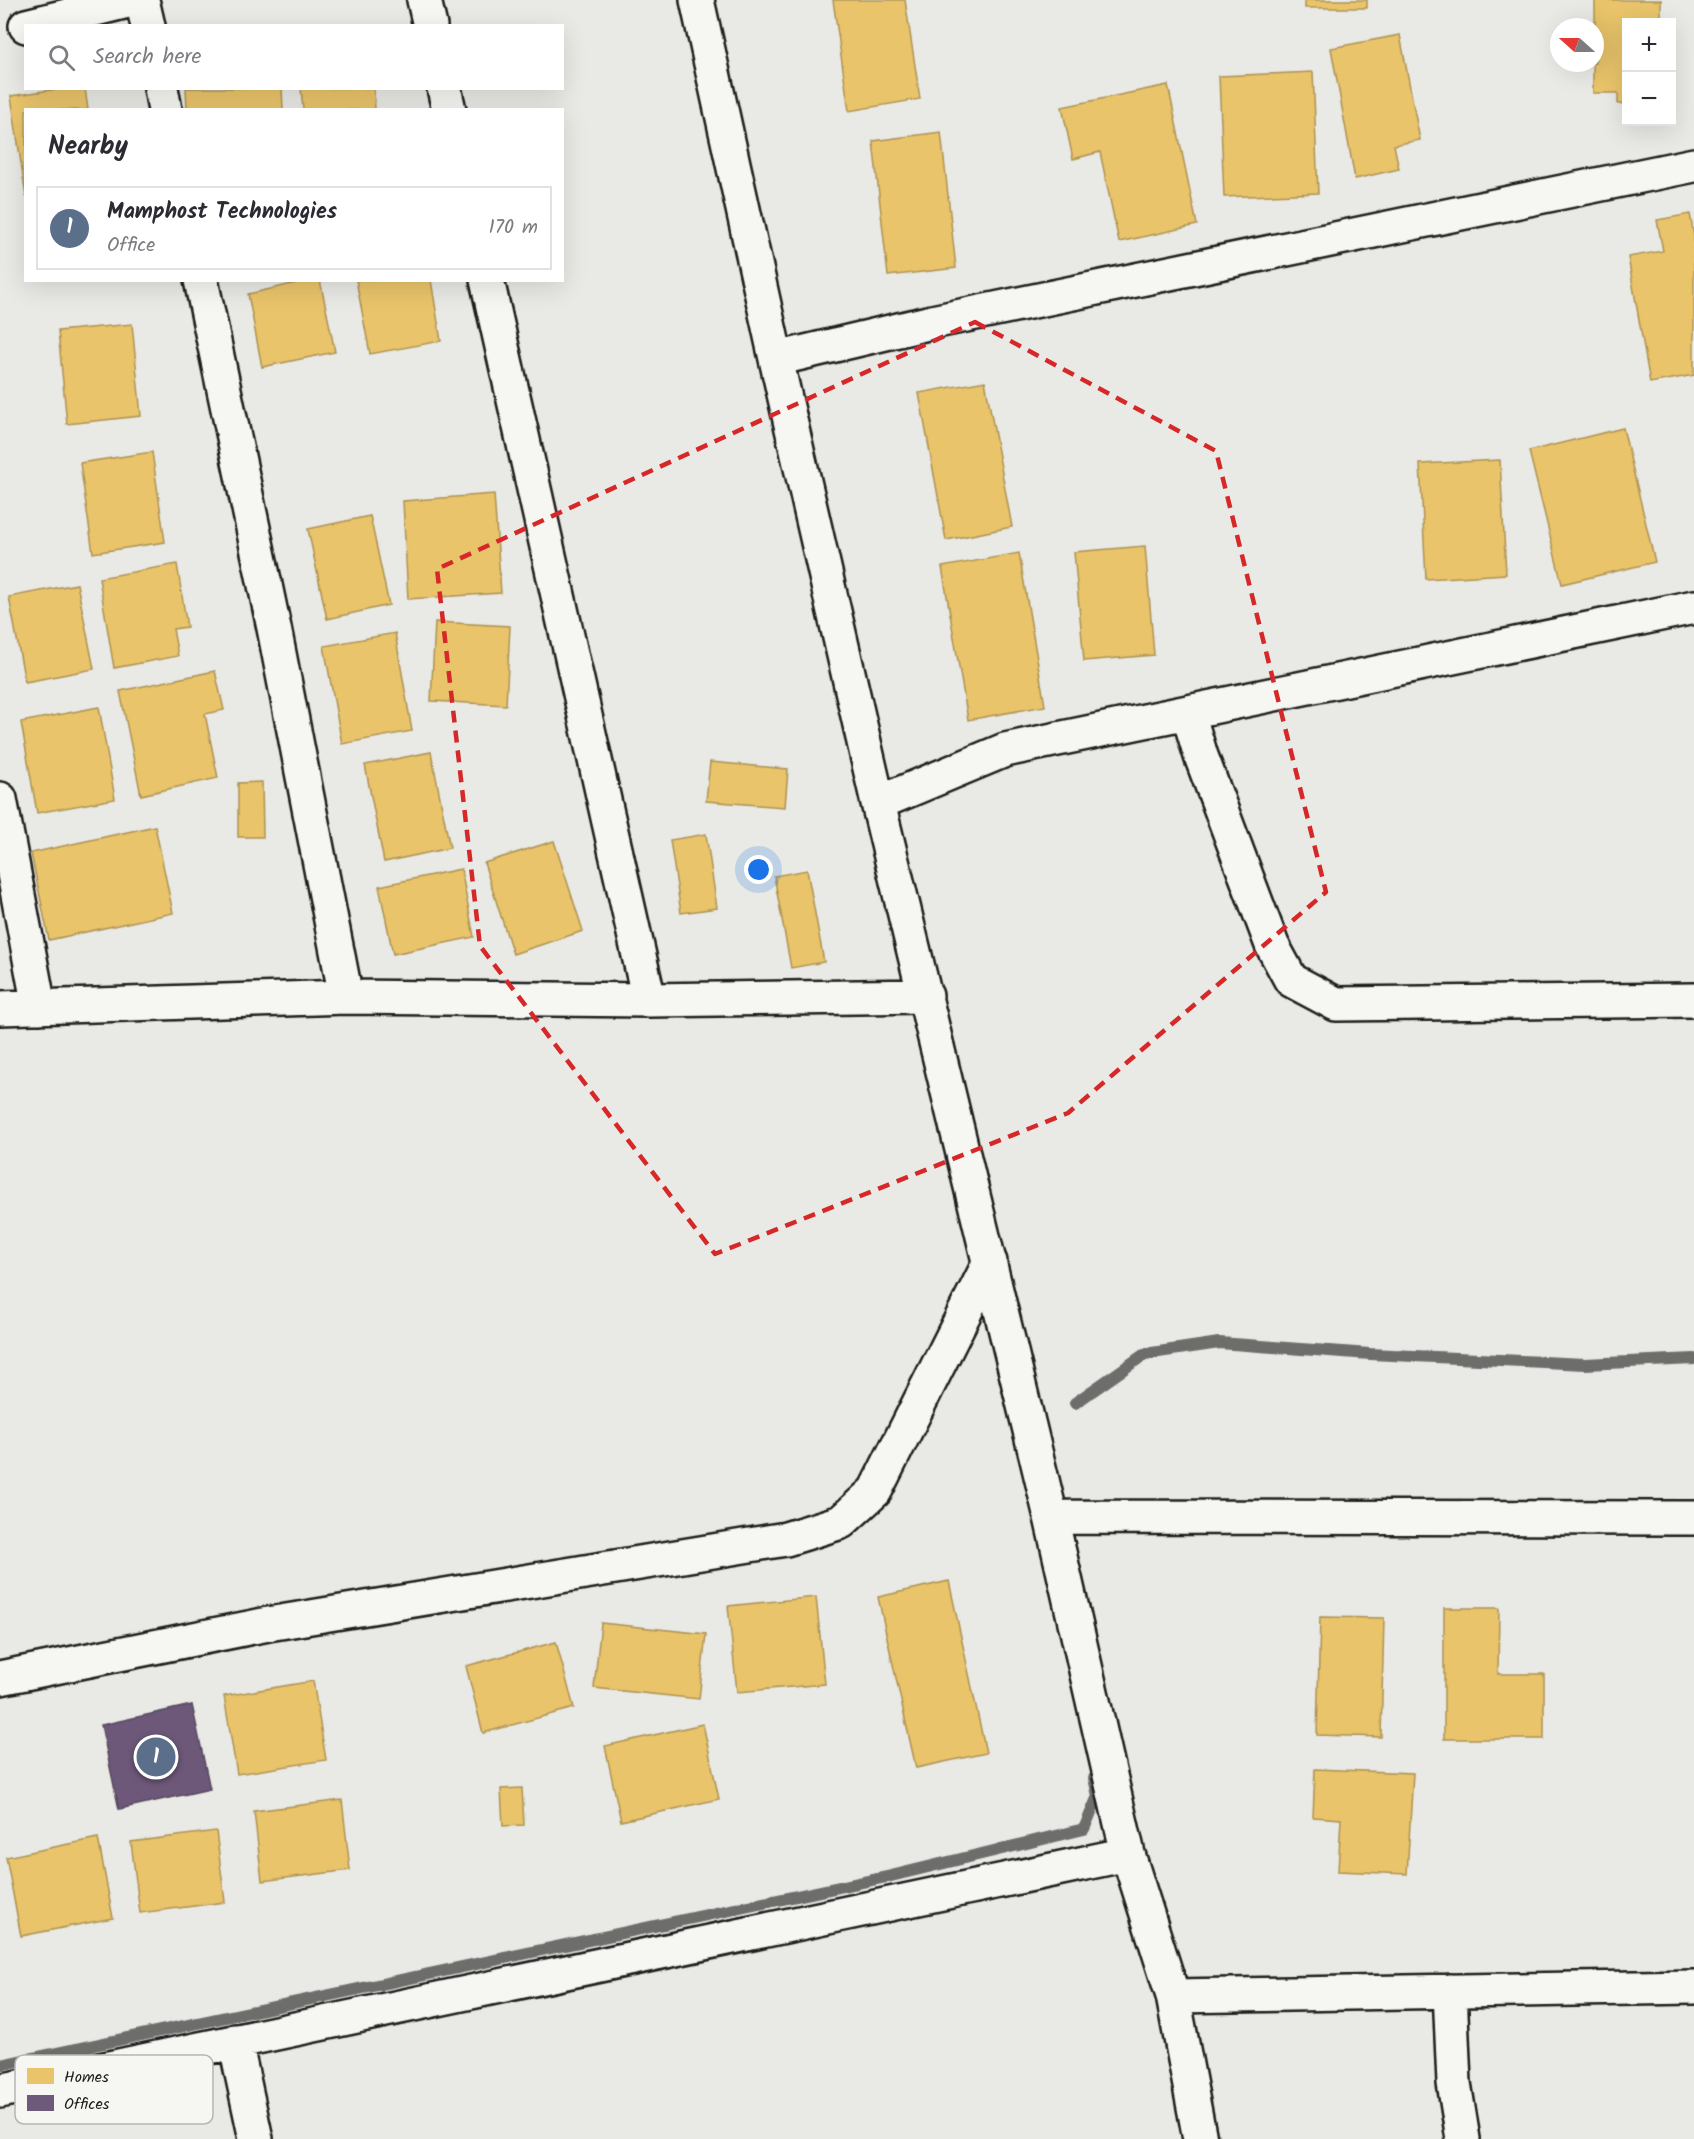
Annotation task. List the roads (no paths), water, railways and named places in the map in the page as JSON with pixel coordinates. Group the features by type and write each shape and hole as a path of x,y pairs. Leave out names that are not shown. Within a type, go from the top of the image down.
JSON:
{"street":[{"path":"34,24 132,0"},
{"path":"142,0 148,24"},
{"path":"424,0 430,24"},
{"path":"697,0 776,359 878,803 1051,1517 1128,1854 1173,1996 1200,2139"},
{"path":"0,32 24,26"},
{"path":"161,90 165,108"},
{"path":"444,90 449,108"},
{"path":"776,359 932,322 1694,165"},
{"path":"201,282 274,628 346,997"},
{"path":"487,282 649,1000"},
{"path":"878,803 1005,750 1694,607"},
{"path":"1188,713 1201,756 1272,945 1291,980 1336,1004 1694,1000"},
{"path":"0,799 39,1007"},
{"path":"0,1008 346,997 649,1000 926,996"},
{"path":"0,1678 268,1624 786,1539 841,1522 874,1491 990,1262"},
{"path":"1051,1517 1694,1518"},
{"path":"169,2055 1128,1854"},
{"path":"1173,1996 1694,1987"},
{"path":"1450,1991 1454,2083 1463,2139"},
{"path":"235,2041 256,2139"},
{"path":"0,2091 15,2088"}],"waterway":[{"path":"1075,1403 1145,1354 1219,1343 1370,1354 1585,1364 1694,1359"},
{"path":"47,2055 891,1876 1084,1829 1098,1796 1094,1778"},
{"path":"0,2065 15,2062"}],"place":[{"name":"Mamphost Technologies","path":"156,1757"}]}
